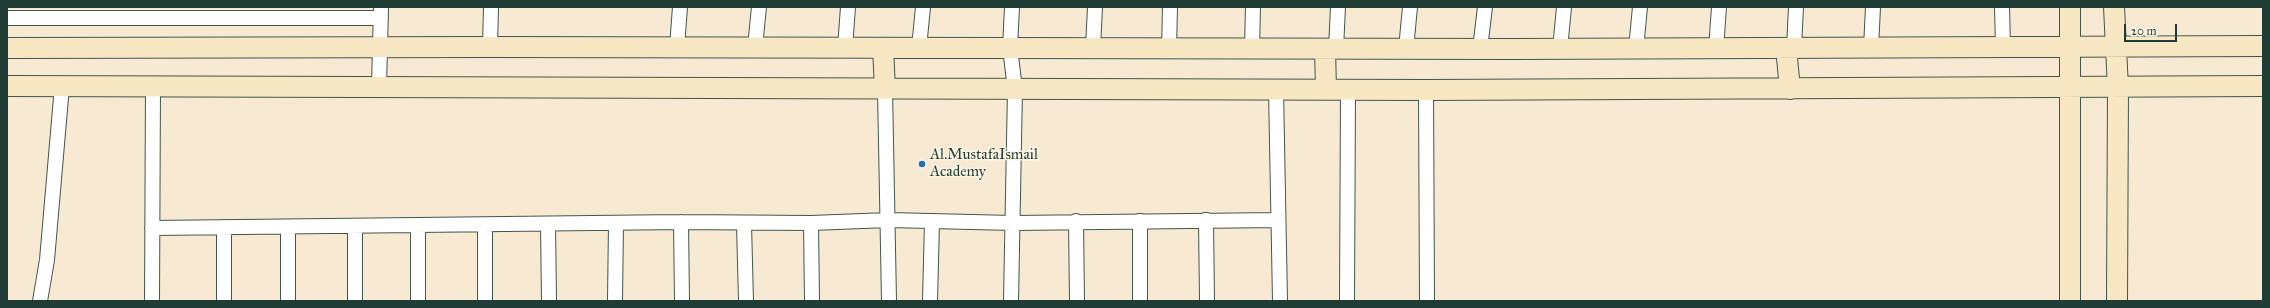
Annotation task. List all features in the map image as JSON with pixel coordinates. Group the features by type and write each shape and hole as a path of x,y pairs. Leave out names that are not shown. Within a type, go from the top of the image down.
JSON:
{"street":[{"path":"490,47 491,7"},
{"path":"677,47 680,7"},
{"path":"755,47 759,7"},
{"path":"845,48 848,7"},
{"path":"918,48 922,7"},
{"path":"1011,301 1015,89 1010,48 1012,7"},
{"path":"1094,48 1095,7"},
{"path":"1168,48 1170,7"},
{"path":"1252,49 1253,7"},
{"path":"1326,89 1338,7"},
{"path":"1406,49 1410,7"},
{"path":"1480,49 1485,7"},
{"path":"1560,49 1564,7"},
{"path":"1636,49 1640,7"},
{"path":"1716,49 1719,7"},
{"path":"1790,89 1790,48 1796,7"},
{"path":"1871,48 1873,7"},
{"path":"2002,7 2003,48"},
{"path":"2070,7 2070,301"},
{"path":"2114,7 2118,88 2117,301"},
{"path":"7,18 32,12 381,13 379,87"},
{"path":"7,48 755,47 1716,49 2263,46"},
{"path":"883,48 886,89 889,301"},
{"path":"7,86 1426,90 2071,89 2263,86"},
{"path":"40,301 48,260 62,86"},
{"path":"152,301 153,86"},
{"path":"1276,89 1280,301"},
{"path":"1347,301 1348,89"},
{"path":"1426,90 1427,301"},
{"path":"152,228 681,222 744,224 889,220 1013,224 1076,221 1278,220"},
{"path":"1206,220 1207,301"},
{"path":"1076,221 1077,301"},
{"path":"1140,221 1140,301"},
{"path":"681,222 682,301"},
{"path":"930,301 932,222"},
{"path":"615,301 616,223"},
{"path":"811,223 812,301"},
{"path":"548,224 549,301"},
{"path":"744,224 746,301"},
{"path":"418,225 418,301"},
{"path":"485,225 485,301"},
{"path":"288,226 288,301"},
{"path":"355,226 355,301"},
{"path":"224,227 224,301"}],"place":[{"name":"Al.MustafaIsmail Academy","path":"922,164"}]}
